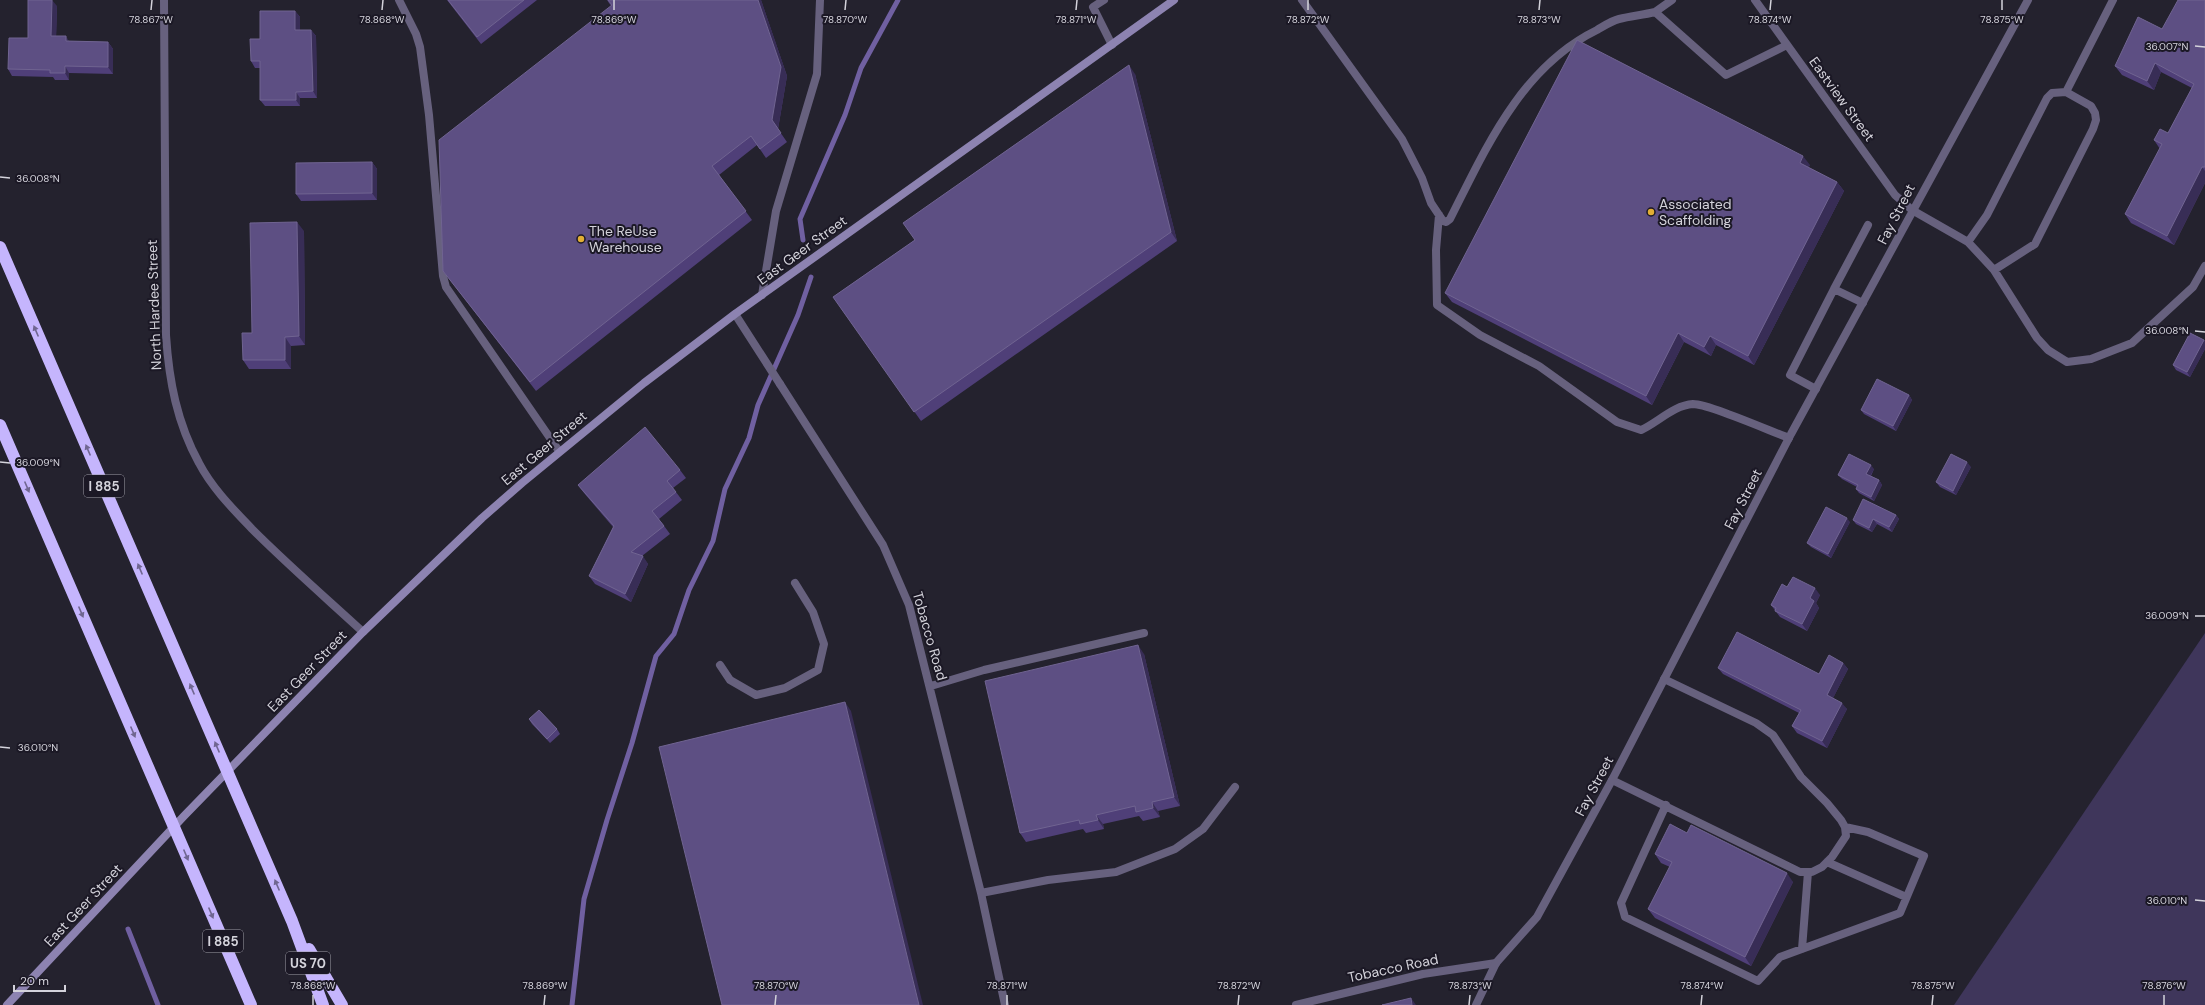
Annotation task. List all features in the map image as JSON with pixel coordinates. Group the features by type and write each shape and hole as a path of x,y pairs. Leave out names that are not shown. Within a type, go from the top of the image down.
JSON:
{"highway":[{"name":"I 885","path":"0,247 292,920"},
{"name":"I 885","path":"0,425 251,1005"},
{"name":"US 70","path":"292,920 323,1005"},
{"path":"292,920 342,1005"}],"main road":[{"name":"East Geer Street","path":"7,1005 184,816 364,632 482,518 559,451 735,314 1174,0"}],"street":[{"name":"North Hardee Street","path":"164,0 166,335 168,369 176,405 199,464 226,501 278,555 364,632"},
{"path":"399,0 420,47 429,115 443,276 446,287 559,451"},
{"path":"762,295 776,211 817,74 820,0"},
{"path":"1104,0 1093,7 1112,45"},
{"path":"1302,0 1402,139 1439,215 1443,221 1446,222 1450,219 1483,152 1512,106 1543,67 1579,38 1618,19 1655,12 1672,0"},
{"name":"Eastview Street","path":"1755,0 1895,195 1912,210 1968,242 1994,270 2037,338 2048,350 2067,362 2091,359 2132,343 2193,287 2205,266"},
{"name":"Fay Street","path":"1476,1005 1496,963 1537,917 1612,780 1789,438 1912,210 2028,0"},
{"path":"2066,92 2113,0"},
{"path":"1655,12 1726,75 1787,45"},
{"path":"1968,242 1988,215 2047,98 2052,93 2066,92 2091,106 2096,113 2096,120 2093,129 2035,244 1994,270"},
{"path":"1439,215 1436,250 1438,305 1480,335 1539,366 1617,422 1641,430 1654,424 1677,409 1693,404 1714,410 1789,438"},
{"path":"1816,389 1790,376 1834,288 1868,225"},
{"path":"1834,288 1863,303"},
{"name":"Tobacco Road","path":"735,314 883,545 909,605 931,686 982,893 1005,1005"},
{"path":"720,665 730,680 756,695 785,688 818,670 824,644 813,612 795,583"},
{"path":"931,686 984,670 1144,633"},
{"path":"1612,780 1666,805 1800,872 1812,872 1827,862 1844,841 1846,836 1845,827 1827,803 1801,778 1773,734 1756,723 1664,679"},
{"path":"982,893 1048,880 1116,872 1175,849 1204,828 1235,787"},
{"path":"1666,805 1621,903 1625,917 1758,981 1780,957 1900,913 1924,856 1868,832 1845,827"},
{"path":"1827,862 1906,897"},
{"path":"1802,949 1808,872"},
{"name":"Tobacco Road","path":"1296,1005 1423,974 1496,963"}],"shaded area":[{"path":"2205,633 2205,1005 1954,1005"}],"building":[{"path":"28,0 52,0 51,36 66,36 66,41 108,42 108,67 65,66 65,73 50,73 50,70 8,69 9,38 28,38"},
{"path":"448,0 524,0 477,37"},
{"path":"608,0 758,0 781,67 772,120 781,133 760,149 751,136 712,166 746,211 530,382 443,271 439,140 612,5"},
{"path":"2178,0 2205,0 2205,167 2202,167 2167,236 2125,214 2162,144 2154,140 2160,129 2168,133 2194,84 2155,63 2147,81 2115,66 2138,17 2162,29"},
{"path":"260,11 295,11 295,30 311,30 313,91 296,92 296,100 260,100 260,61 251,61 250,39 260,39"},
{"path":"1577,40 1803,156 1800,163 1837,182 1748,356 1710,336 1704,347 1678,333 1646,396 1445,293"},
{"path":"1129,65 1171,232 914,412 833,297 915,240 903,223"},
{"path":"372,162 372,193 296,194 296,163"},
{"path":"297,222 299,336 285,337 285,360 243,360 242,333 252,333 250,223"},
{"path":"2190,333 2204,340 2187,372 2173,365"},
{"path":"1877,379 1909,395 1893,426 1861,410"},
{"path":"645,427 680,470 667,481 676,492 652,511 664,526 631,552 643,556 625,594 589,576 614,526 578,485"},
{"path":"1849,454 1871,465 1866,474 1879,480 1871,497 1856,489 1858,485 1838,475"},
{"path":"1951,454 1967,462 1953,491 1936,482"},
{"path":"1863,499 1896,515 1889,527 1873,519 1869,528 1853,520"},
{"path":"1826,507 1847,518 1828,554 1807,543"},
{"path":"1793,577 1815,588 1810,598 1814,601 1802,624 1775,611 1776,608 1771,605 1782,584 1787,587"},
{"path":"1737,632 1819,674 1829,655 1843,663 1827,695 1842,703 1822,741 1792,726 1801,710 1718,668"},
{"path":"1138,645 1174,797 1152,802 1153,808 1136,812 1135,806 1096,815 1098,820 1080,824 1079,820 1020,833 985,681"},
{"path":"845,702 919,1005 722,1005 659,747"},
{"path":"539,710 557,729 547,739 529,719"},
{"path":"1670,824 1687,833 1691,825 1787,873 1745,957 1648,909 1672,862 1655,854"},
{"path":"1411,998 1412,1005 1382,1005"}],"waterway":[{"path":"803,240 800,219 845,115 861,68 898,0"},
{"path":"572,1005 584,899 607,820 632,743 656,656 674,634 689,590 713,541 725,489 749,438 758,405 798,315 811,277"},
{"path":"128,929 158,1005"}],"place":[{"name":"Associated Scaffolding","path":"1651,212"},
{"name":"The ReUse Warehouse","path":"581,239"}]}
